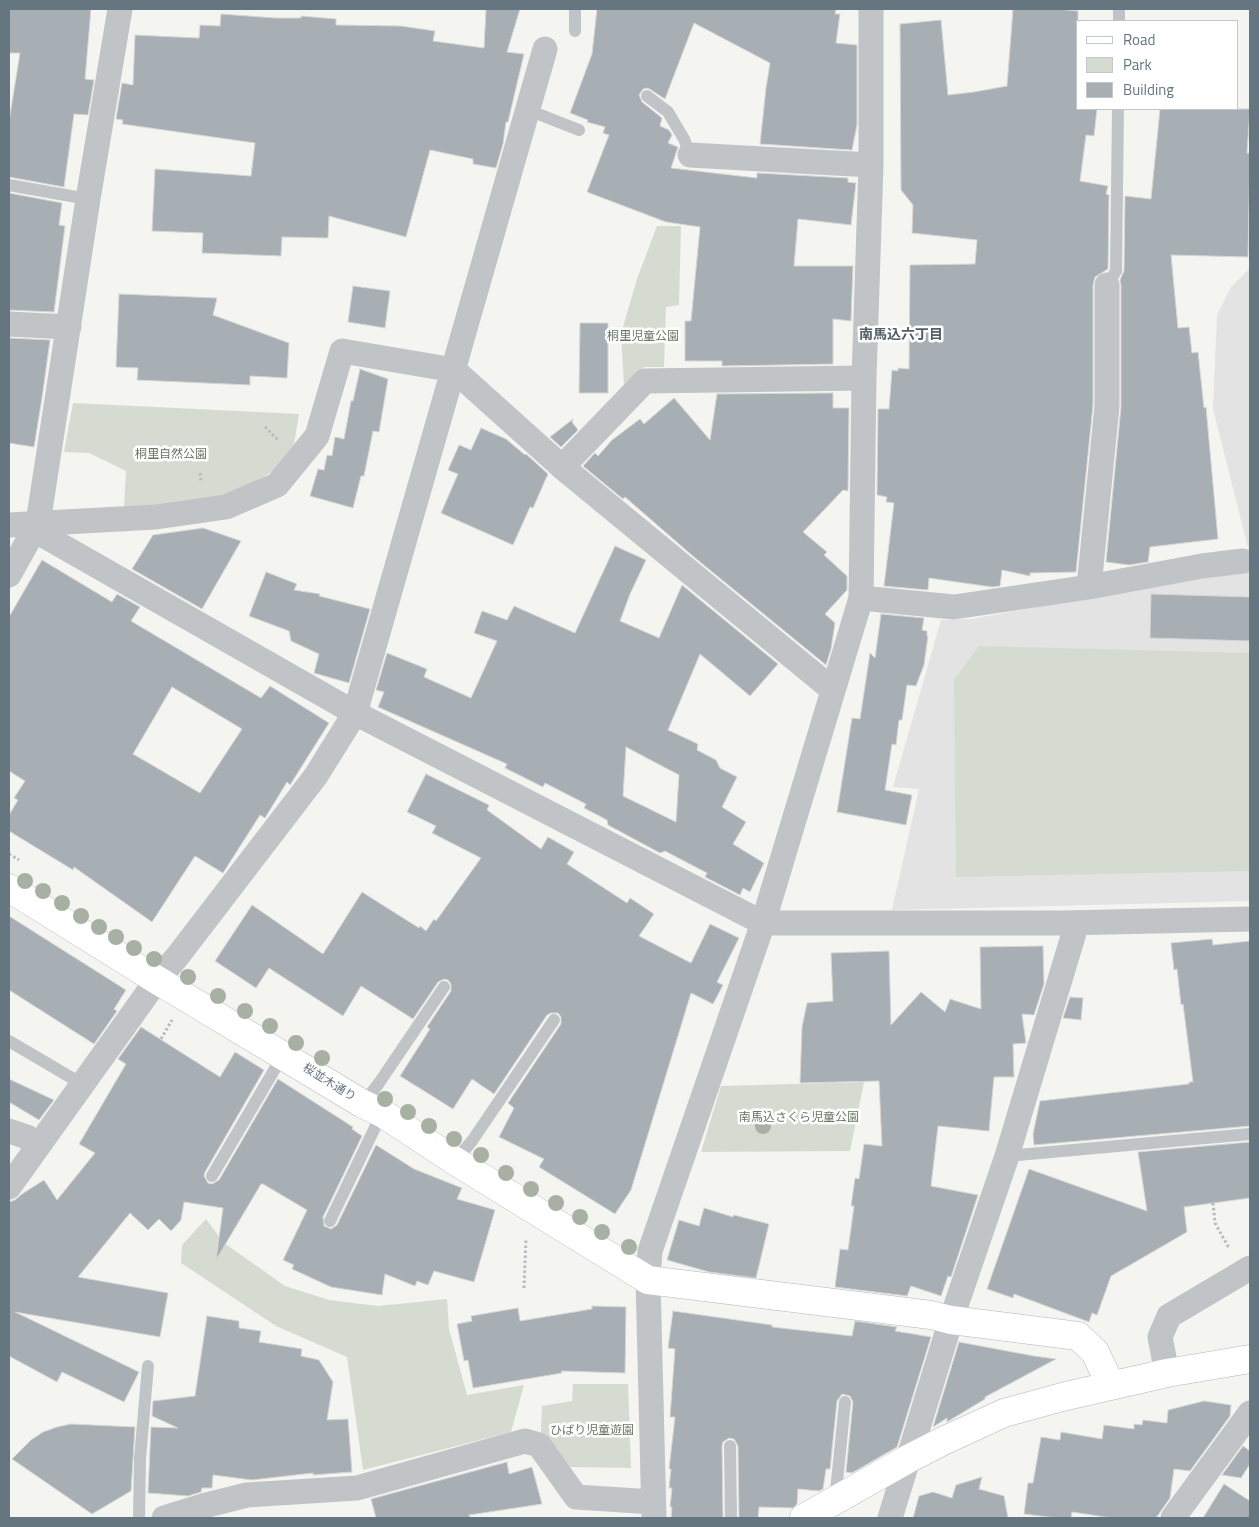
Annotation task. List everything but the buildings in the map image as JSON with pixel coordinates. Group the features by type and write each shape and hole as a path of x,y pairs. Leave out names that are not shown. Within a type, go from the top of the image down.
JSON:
{"street":[{"path":"9,576 36,527 120,9"},
{"path":"164,1518 247,1495 357,1488 526,1441 539,1445 576,1497 653,1510 648,1280 650,1251 748,989 762,923 861,598 864,378 871,165 871,9"},
{"path":"9,1187 157,980 315,777 356,713 545,49"},
{"path":"690,155 871,165"},
{"path":"1089,587 1108,406 1107,285"},
{"path":"9,324 69,327"},
{"path":"9,525 36,527 156,517 226,507 278,485 317,436 342,351 454,370 562,467 833,690"},
{"path":"562,467 645,381 864,378"},
{"path":"36,527 356,713 762,923 1077,923 1250,919"},
{"path":"861,598 954,607 1089,587 1202,566 1243,561"},
{"name":"桜並木通り","path":"9,888 157,980 372,1108 648,1280"},
{"path":"890,1518 950,1320 1007,1156 1077,923"},
{"path":"9,1131 27,1137 38,1146"},
{"path":"1167,1373 1160,1337 1168,1316 1247,1270"},
{"path":"648,1280 931,1314 950,1320 1078,1336 1095,1352 1111,1386"},
{"path":"804,1518 943,1441 1004,1413 1062,1397 1167,1373 1250,1358"},
{"path":"1173,1518 1250,1413"}],"lane":[{"path":"575,9 576,31"},
{"path":"647,96 668,112 684,139 690,155"},
{"path":"528,110 580,130"},
{"path":"1107,285 1116,272 1118,110"},
{"path":"9,185 88,199"},
{"path":"330,1221 372,1108 379,1083 444,987"},
{"path":"455,1161 472,1141 554,1020"},
{"path":"9,1041 82,1084"},
{"path":"212,1176 283,1055"},
{"path":"1007,1156 1250,1134"},
{"path":"139,1518 140,1458 148,1366"},
{"path":"834,1501 845,1402"},
{"path":"730,1446 731,1518"}],"path":[{"path":"1213,1203 1215,1223 1247,1270"},
{"path":"524,1288 528,1205"}],"shaded area":[{"path":"1250,268 1250,556 1213,409 1217,315 1231,287"},
{"path":"1250,568 1250,901 892,910 919,789 893,787 941,620 972,619"}],"green space":[{"name":"桐里児童公園","path":"657,226 681,226 679,305 666,307 664,367 644,367 624,385 621,334 637,279"},
{"name":"桐里自然公園","path":"73,403 299,414 294,444 276,469 243,490 211,500 124,508 126,471 89,453 64,452"},
{"path":"979,646 1250,653 1250,871 956,877 954,680"},
{"name":"南馬込さくら児童公園","path":"864,1082 850,1151 701,1152 721,1086"},
{"path":"206,1219 224,1243 285,1286 329,1300 378,1306 447,1299 449,1329 467,1395 524,1385 511,1432 363,1470 347,1357 276,1326 181,1263 182,1245"},
{"name":"ひばり児童遊園","path":"573,1384 628,1384 631,1468 567,1467 541,1432 542,1406 572,1401"}],"district":[{"name":"南馬込六丁目","path":"901,336"}]}
